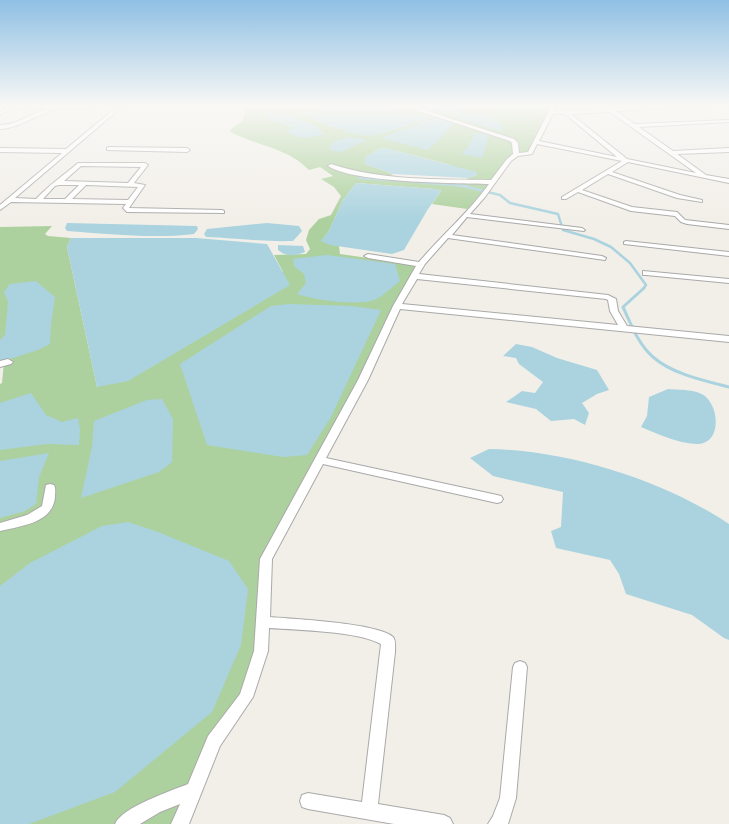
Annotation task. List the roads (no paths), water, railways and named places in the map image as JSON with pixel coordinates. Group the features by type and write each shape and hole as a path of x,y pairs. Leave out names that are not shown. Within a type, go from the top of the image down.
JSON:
{"street":[{"path":"1,206 45,172 77,143"},
{"path":"515,143 516,155"},
{"path":"180,824 214,740 246,697 262,651 266,559 363,380 397,306 421,264 483,196 504,167 516,155 530,153 535,143"},
{"path":"543,143 729,182"},
{"path":"605,143 626,161"},
{"path":"658,143 706,178"},
{"path":"108,149 113,157 146,166 130,184"},
{"path":"0,150 68,151"},
{"path":"136,164 149,150"},
{"path":"38,200 80,164 149,150 187,150"},
{"path":"672,153 728,151"},
{"path":"564,198 626,161"},
{"path":"331,166 344,172 359,174 492,185"},
{"path":"45,172 54,172"},
{"path":"62,172 71,172"},
{"path":"608,172 679,197 700,200"},
{"path":"58,183 130,184 142,186 126,208 127,210 222,212"},
{"path":"67,201 85,183"},
{"path":"577,190 631,209 677,214 683,221 729,227"},
{"path":"10,200 130,202"},
{"path":"464,215 582,230"},
{"path":"447,236 602,258"},
{"path":"626,243 729,254"},
{"path":"368,256 421,264"},
{"path":"646,273 728,284"},
{"path":"413,276 608,297 612,299 614,311 624,329"},
{"path":"397,306 729,339"},
{"path":"320,460 497,499"},
{"path":"0,527 38,515 46,509 49,503 50,488"},
{"path":"263,622 333,628 376,635 388,641 369,811"},
{"path":"497,824 508,798 520,667"},
{"path":"124,824 154,806 192,791"},
{"path":"308,801 444,824"}],"water":[{"path":"333,143 360,143 341,152 330,150 329,146"},
{"path":"402,143 435,143 428,150"},
{"path":"486,143 482,158 462,154 470,144"},
{"path":"385,148 477,172 477,175 468,178 393,174 365,164 365,157 379,149"},
{"path":"356,183 441,191 404,250 392,254 330,245 321,241 329,231 343,200"},
{"path":"67,223 197,226 198,229 194,234 163,236 131,235 67,231 65,228"},
{"path":"267,223 299,226 302,231 293,241 206,237 204,234 207,229"},
{"path":"71,238 196,238 267,244 290,285 128,381 97,387 67,247"},
{"path":"278,245 303,246 305,252 287,255 278,250"},
{"path":"327,255 395,264 400,281 378,298 371,301 334,301 297,294 306,283 304,274 294,266 293,259"},
{"path":"36,281 55,297 50,344 38,350 0,362 0,340 5,335 8,302 4,292 10,284"},
{"path":"289,304 351,306 381,310 331,417 307,455 283,457 207,445 180,364 271,306"},
{"path":"516,344 532,347 557,358 597,370 609,390 597,394 582,403 589,413 585,425 574,419 551,421 536,409 506,402 522,391 535,393 543,382 519,364 516,358 503,356"},
{"path":"668,389 693,391 706,397 711,403 716,418 714,433 710,439 704,443 696,444 682,442 641,427 647,416 649,397"},
{"path":"31,393 46,415 62,422 78,418 80,430 79,445 47,444 0,450 0,403"},
{"path":"162,399 173,419 172,462 159,472 81,498 92,447 94,421 147,400"},
{"path":"489,449 550,455 614,470 675,494 729,524 729,640 692,615 626,594 619,574 610,560 556,548 551,531 561,527 563,492 493,476 470,458"},
{"path":"49,453 39,477 36,504 25,511 0,518 0,461"},
{"path":"128,522 229,561 248,589 241,645 212,712 115,792 29,824 0,824 0,586 30,563 102,526"}],"waterway":[{"path":"359,178 460,185"},
{"path":"460,185 467,186"},
{"path":"460,185 500,195 510,203 558,214 563,230 594,239 611,247 630,263 646,285 643,289"},
{"path":"643,289 623,307 635,333 648,352 661,363 679,372 729,387"}]}
